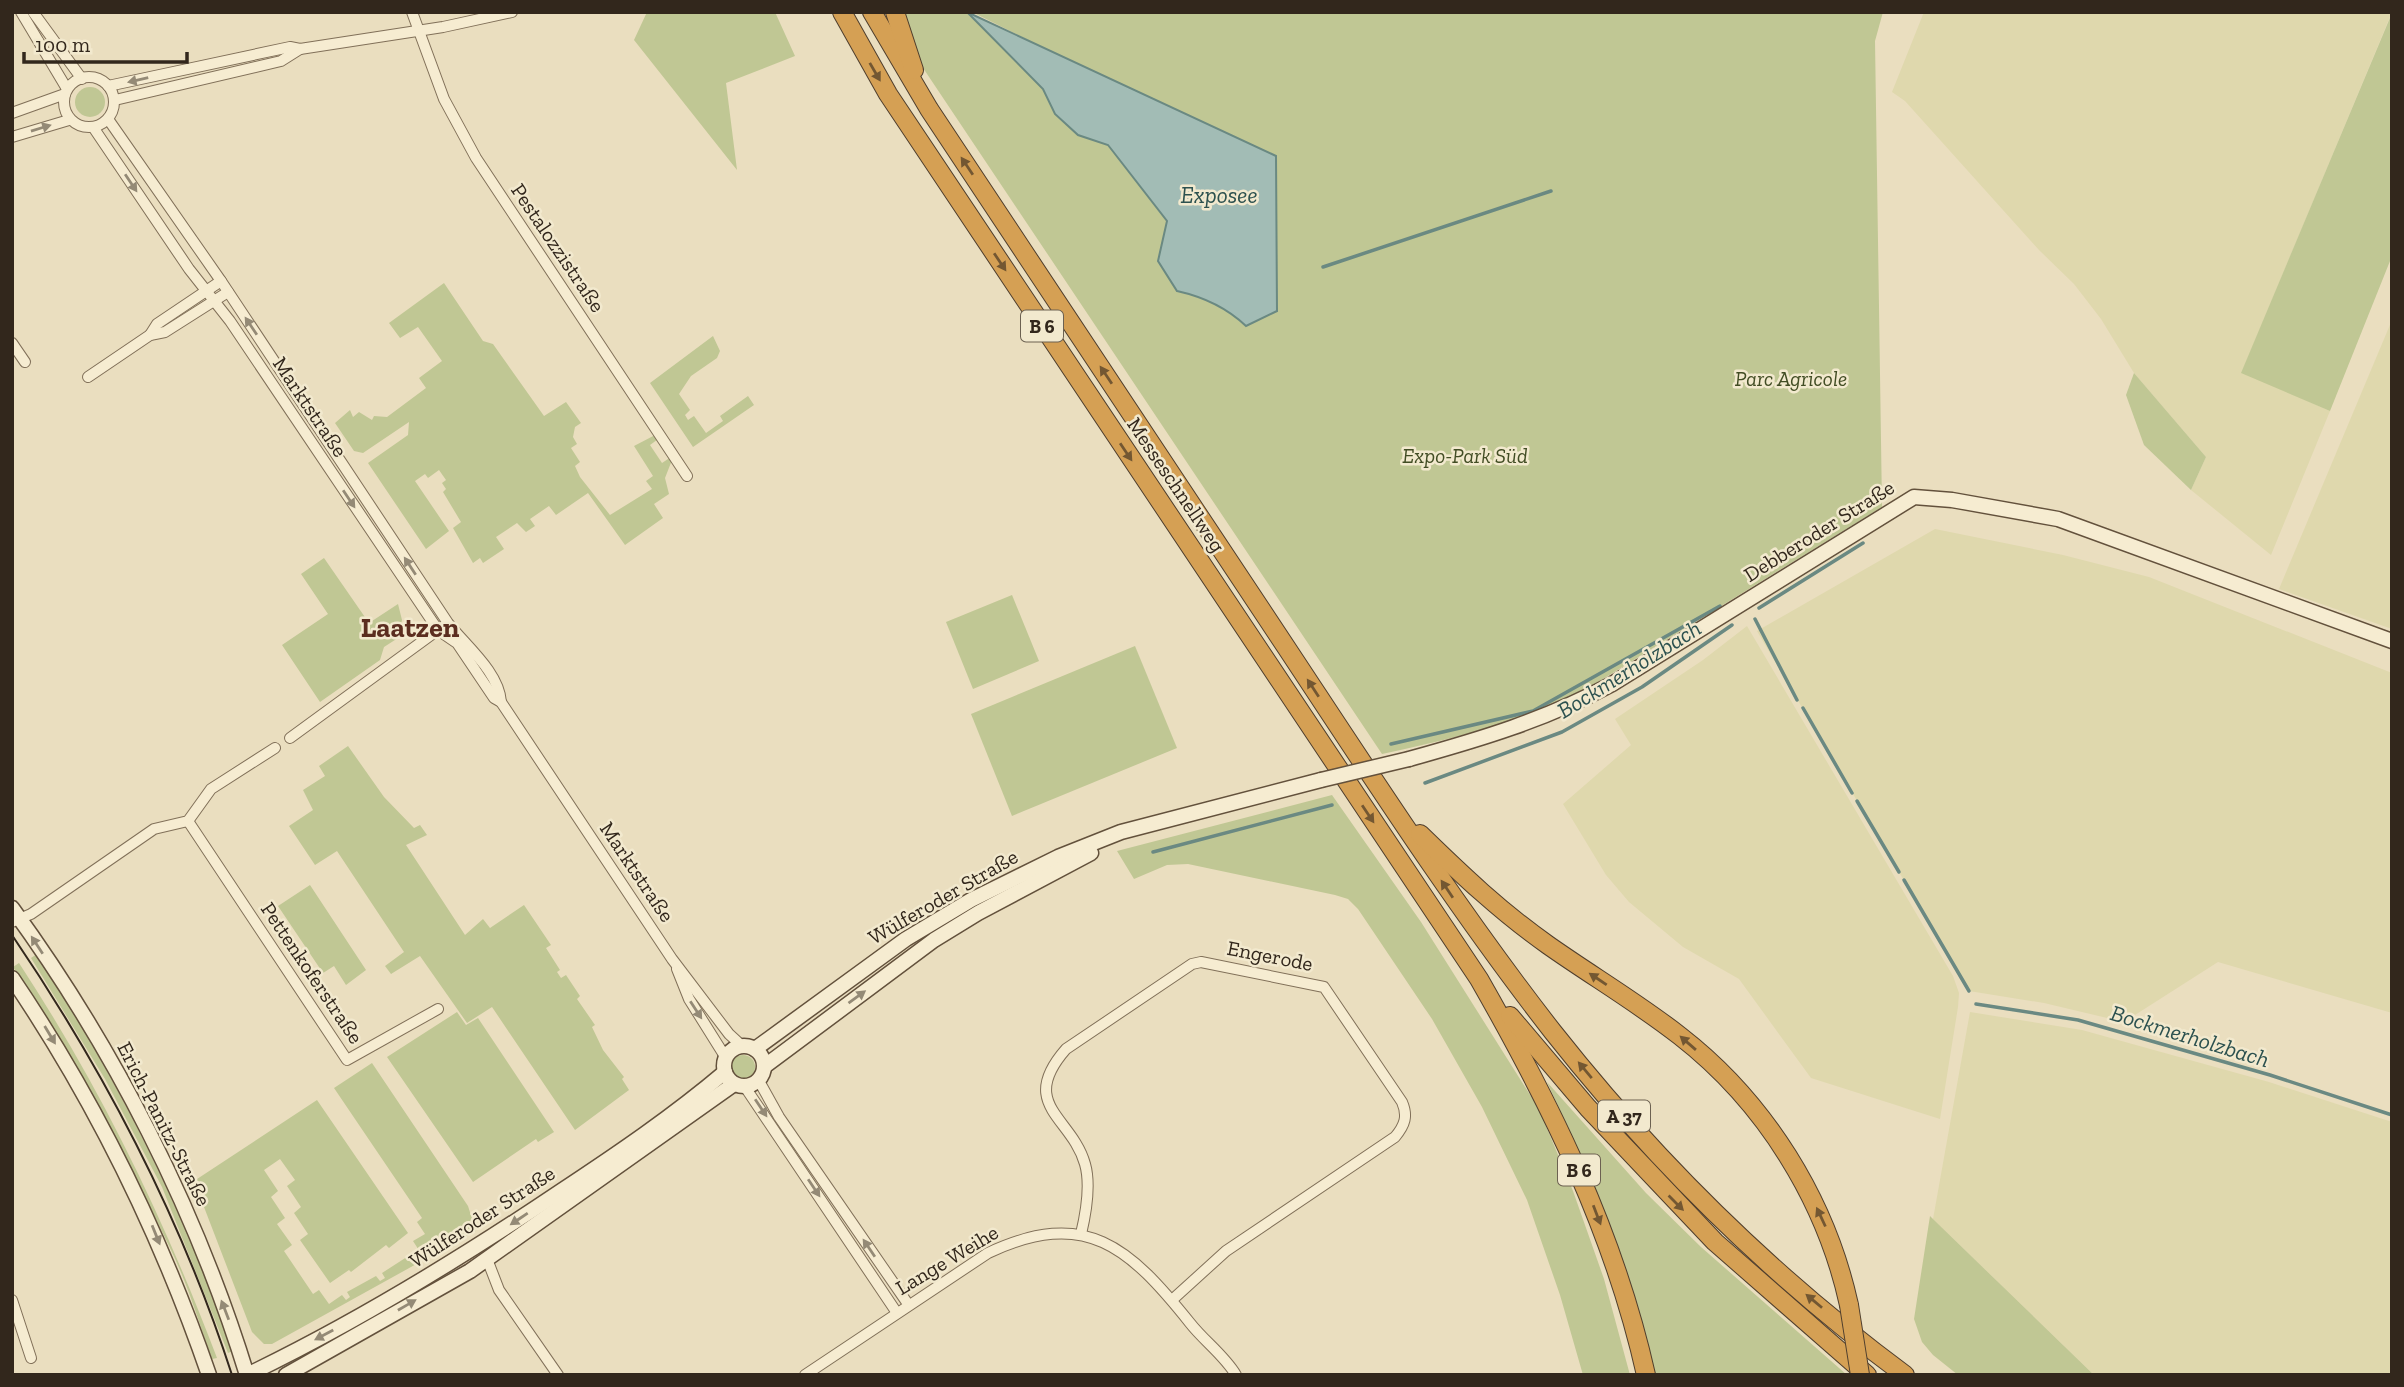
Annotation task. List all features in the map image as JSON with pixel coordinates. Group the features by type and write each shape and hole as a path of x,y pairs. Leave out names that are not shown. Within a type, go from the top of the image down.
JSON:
{"highway":[{"name":"Messeschnellweg","path":"842,12 888,94 1479,979"},
{"name":"Messeschnellweg","path":"872,12 929,109 1395,810"},
{"path":"895,12 929,109"},
{"name":"B 6","path":"1395,810 1484,896 1548,945 1681,1037 1727,1078 1773,1133 1808,1190 1834,1251 1849,1305 1860,1375"},
{"name":"A 37","path":"1395,810 1498,960 1602,1091 1740,1235 1787,1279 1905,1375"},
{"name":"B 6","path":"1479,979 1548,1104 1583,1178 1619,1278 1646,1375"},
{"name":"A 37","path":"1479,979 1588,1108 1655,1182 1774,1297 1867,1375"}],"street":[{"path":"12,113 66,92 82,79 95,78 108,86 115,100 108,119 93,127 82,126 69,120 64,110 66,92 21,12"},
{"path":"33,12 82,79"},
{"name":"Pestalozzistraße","path":"412,12 444,99 476,158 687,476"},
{"path":"108,86 290,47 300,49 512,12"},
{"path":"115,100 281,61 300,49"},
{"name":"Marktstraße","path":"108,119 221,281 448,623 472,650 500,691 501,702"},
{"path":"12,137 69,120"},
{"name":"Marktstraße","path":"93,127 438,630 457,643 494,698 501,702 672,959 729,1034 749,1048"},
{"path":"150,335 157,324 221,281"},
{"path":"88,377 150,335 165,332 228,292"},
{"path":"12,343 25,362"},
{"name":"Debberoder Straße","path":"1409,759 1514,729 1571,706 1736,609 1914,497 1952,500 2058,519 2392,641"},
{"path":"290,737 448,623"},
{"path":"15,916 31,914 154,829 188,821 211,789 275,748"},
{"name":"Wülferoder Straße","path":"247,1375 431,1276 491,1238 621,1151 725,1065 733,1049 749,1048 878,957 989,899 1123,840 1132,831 1409,759"},
{"name":"Pettenkoferstraße","path":"188,821 347,1060 438,1009"},
{"name":"Wülferoder Straße","path":"765,1066 989,899"},
{"name":"Erich-Panitz-Straße","path":"15,916 77,1006 147,1130 198,1238 247,1375"},
{"name":"Marktstraße","path":"672,959 689,999 725,1065"},
{"name":"Engerode","path":"1082,1234 1087,1185 1085,1163 1052,1112 1046,1091 1052,1069 1066,1049 1192,964 1201,962 1324,987 1402,1102 1406,1110 1402,1128 1386,1143 1226,1251 1172,1300"},
{"path":"12,978 78,1082 136,1191 155,1231 209,1375"},
{"path":"746,1084 765,1066 749,1048"},
{"path":"725,1065 779,1117 908,1304"},
{"path":"746,1084 897,1313"},
{"name":"Wülferoder Straße","path":"286,1375 487,1259 746,1084"},
{"name":"Lange Weihe","path":"805,1375 908,1304 1004,1245 1041,1234 1082,1234 1121,1251 1172,1300 1236,1375"},
{"path":"487,1259 499,1290 558,1375"},
{"path":"12,1300 31,1358"}],"shaded area":[{"path":"1924,12 2392,12 2242,372 2330,411 2271,555 2191,490 2206,457 2134,373 2101,319 2074,284 2039,250 1905,101 1892,92"},
{"path":"2392,320 2392,629 2279,589"},
{"path":"1935,529 2063,555 2149,577 2392,673 2392,1013 2218,962 2124,1022 2044,1003 1969,991 1757,631"},
{"path":"1747,626 1953,976 1959,993 1958,1007 1940,1119 1811,1078 1739,979 1683,947 1629,902 1606,875 1563,804 1631,745 1615,719 1703,660"},
{"path":"1970,1012 2082,1030 2269,1082 2392,1122 2392,1375 2094,1375 1933,1219"}],"green space":[{"path":"647,12 775,12 795,56 726,83 737,170 634,40"},
{"name":"Expo-Park Süd","path":"899,12 967,12 1043,89 1055,114 1078,134 1108,145 1167,221 1158,261 1177,291 1203,297 1234,315 1060,56 972,12 1883,12 1875,41 1882,507 1585,690 1486,728 1382,754 911,50"},
{"path":"2392,13 2392,256 2330,411 2241,373"},
{"path":"90,87 101,91 105,102 101,113 90,117 79,113 75,102 79,91"},
{"path":"444,283 483,341 493,344 544,416 566,402 581,423 575,427 573,437 577,444 571,448 580,462 575,466 580,477 610,515 652,489 646,481 653,476 634,446 659,433 661,437 650,445 662,463 674,455 665,478 669,494 654,504 663,518 625,545 588,493 556,515 549,506 530,519 535,526 526,532 517,523 496,537 504,549 483,563 480,558 473,563 453,528 461,522 443,492 446,489 442,483 446,480 439,470 428,478 425,474 415,481 449,531 426,549 368,463 408,435 409,422 363,453 354,451 335,423 350,410 353,417 359,412 372,420 374,416 387,417 426,388 419,378 442,361 418,327 400,338 389,323"},
{"path":"713,336 720,351 717,358 691,376 679,394 690,410 685,415 688,420 694,416 706,433 723,421 720,416 748,396 754,405 693,447 650,383"},
{"path":"2134,373 2206,457 2191,490 2144,445 2126,395"},
{"path":"324,558 369,623 398,604 402,620 398,638 384,647 380,660 320,702 282,645 328,614 301,574"},
{"path":"1012,595 1039,661 973,689 946,622"},
{"path":"1135,646 1177,748 1012,816 971,714"},
{"path":"348,746 384,797 414,828 420,825 427,835 406,845 465,935 483,919 490,928 524,905 551,945 546,948 560,970 557,972 561,978 566,975 580,996 577,999 595,1025 592,1027 603,1050 624,1077 622,1079 629,1090 575,1130 492,1007 467,1023 420,956 391,974 385,966 404,952 337,851 315,865 289,826 313,810 303,790 325,776 319,766"},
{"path":"1332,795 1421,922 1539,1109 1573,1191 1604,1279 1630,1375 1583,1375 1560,1295 1527,1200 1482,1107 1432,1019 1358,909 1348,899 1335,895 1188,864 1167,865 1134,879 1117,851"},
{"path":"310,885 366,970 346,985 334,966 323,973 278,906"},
{"path":"37,954 122,1098 147,1146 192,1245 233,1351 228,1353 162,1187 105,1079 31,958"},
{"path":"19,963 77,1058 129,1155 153,1204 217,1358 212,1359 177,1263 135,1177 77,1070 13,967"},
{"path":"457,1012 466,1025 478,1018 554,1132 538,1142 536,1139 473,1182 387,1057"},
{"path":"743,1055 751,1059 755,1067 751,1075 743,1079 735,1075 731,1067 735,1059"},
{"path":"372,1063 468,1206 476,1231 272,1344 264,1344 252,1332 194,1181 317,1100 408,1233 389,1248 386,1245 351,1272 349,1270 330,1283 300,1240 308,1234 294,1213 301,1207 287,1186 295,1180 280,1159 264,1170 278,1191 271,1197 285,1218 277,1224 292,1245 284,1251 313,1294 319,1290 329,1304 342,1295 346,1300 350,1297 347,1292 376,1276 380,1281 385,1278 382,1273 413,1253 417,1258 422,1255 413,1241 425,1234 417,1222 422,1218 334,1088"},
{"path":"1547,1082 1646,1193 1701,1247 1847,1375 1654,1375 1608,1226"},
{"path":"1930,1216 2094,1375 1958,1375 1933,1355 1922,1342 1914,1319"}],"water":[{"name":"Exposee","path":"967,12 1276,156 1277,311 1246,326 1231,313 1214,304 1177,291 1158,261 1167,221 1108,145 1078,135 1055,114 1043,89"}],"waterway":[{"path":"1323,267 1551,191"},
{"path":"1759,608 1863,543"},
{"path":"1391,744 1533,711 1720,606"},
{"name":"Bockmerholzbach","path":"1755,619 1797,700"},
{"name":"Bockmerholzbach","path":"1425,783 1562,732 1642,687 1732,625"},
{"name":"Bockmerholzbach","path":"1803,708 1852,793"},
{"name":"Bockmerholzbach","path":"1857,801 1899,872"},
{"name":"Bockmerholzbach","path":"1153,852 1332,805"},
{"name":"Bockmerholzbach","path":"1904,880 1969,991"},
{"name":"Bockmerholzbach","path":"1976,1004 2078,1020 2270,1075 2392,1115"}],"tram line":[{"path":"12,935 78,1039 138,1147 189,1259 232,1375"}],"district":[{"name":"Laatzen","path":"410,627"}],"park label":[{"name":"Parc Agricole","path":"1791,379"}]}
